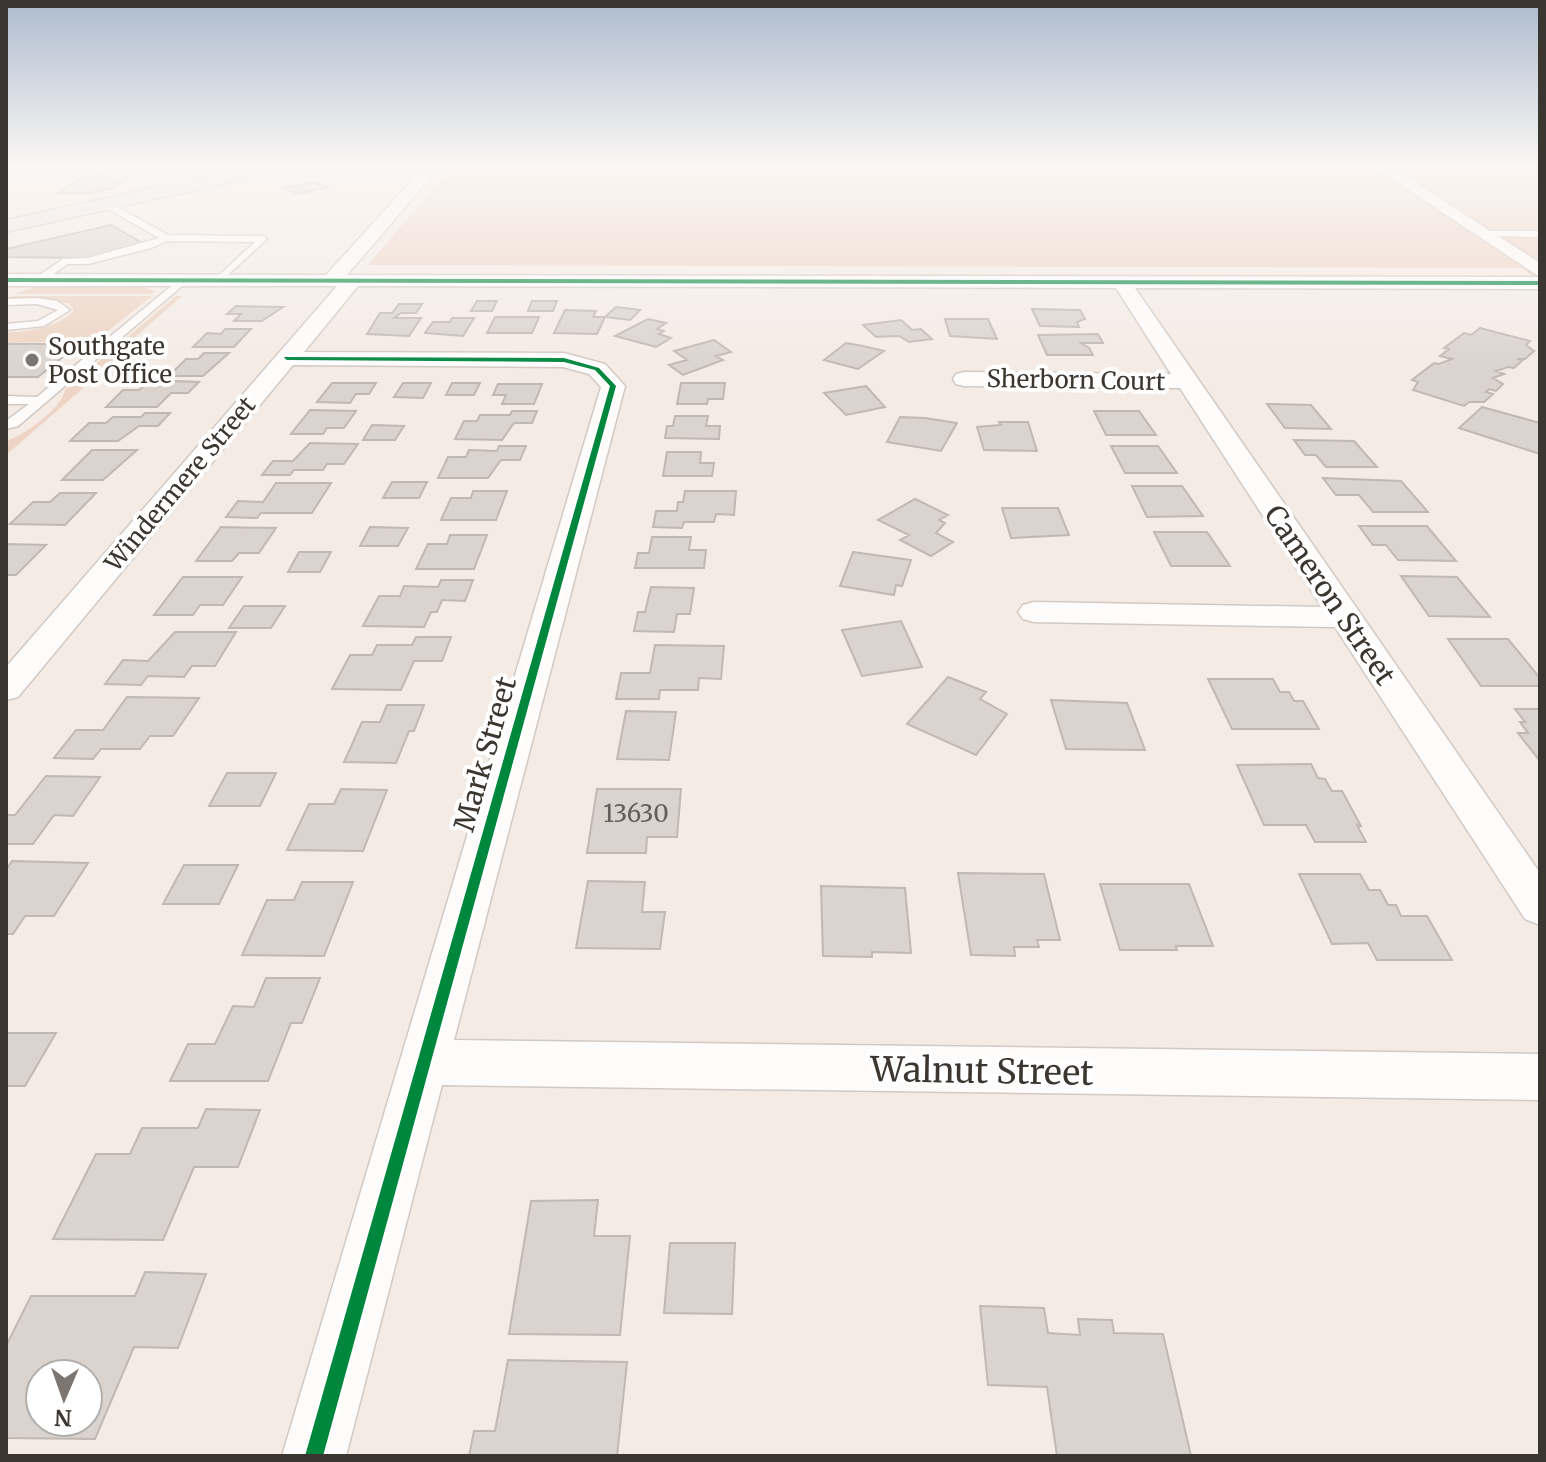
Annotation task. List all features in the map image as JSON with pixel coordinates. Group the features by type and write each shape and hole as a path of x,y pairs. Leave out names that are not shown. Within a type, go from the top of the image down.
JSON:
{"street":[{"name":"Windermere Street","path":"6,689 287,358 380,233"},
{"path":"1484,234 1540,271"},
{"path":"17,283 184,280 1540,283"},
{"name":"Cameron Street","path":"1122,283 1540,907"},
{"name":"Mark Street","path":"287,358 564,360 597,369 613,386 314,1456"},
{"name":"Sherborn Court","path":"964,379 1187,381"},
{"path":"1034,612 1343,617"},
{"name":"Walnut Street","path":"424,1062 1540,1077"}],"lane":[{"path":"158,233 166,238"},
{"path":"1484,234 1540,234"},
{"path":"17,283 66,261 88,261 148,246 166,238 263,239 219,280"},
{"path":"6,425 14,423 184,280"},
{"path":"6,302 47,303 61,305 65,310 40,324 6,327"},
{"path":"6,400 40,401"}],"shaded area":[{"path":"395,233 1540,233 1540,281 1521,268 368,265"},
{"path":"41,286 143,286 156,292 12,294"},
{"path":"11,296 152,296 95,341 6,343 6,332 52,325 74,310 68,303 10,300"},
{"path":"176,296 182,296 127,344 133,345 6,455 6,441 41,420 57,405 65,390"}],"building":[{"path":"75,233 125,233 144,244 90,258 6,257 6,249"},
{"path":"477,301 497,301 492,311 471,311"},
{"path":"532,301 557,301 553,311 528,311"},
{"path":"399,304 422,304 416,313 401,313 394,318 421,318 409,336 367,334 380,313 392,313"},
{"path":"236,306 283,307 262,321 234,321 241,314 227,314"},
{"path":"616,307 640,310 630,320 605,317"},
{"path":"1032,309 1080,310 1085,319 1077,322 1079,327 1040,326"},
{"path":"565,310 596,311 593,317 605,317 597,334 554,333"},
{"path":"495,317 539,317 532,333 487,333"},
{"path":"452,318 474,318 463,336 425,333 433,322 450,322"},
{"path":"648,319 666,323 657,329 664,331 659,334 671,338 656,347 615,336"},
{"path":"945,319 988,319 997,339 950,336"},
{"path":"901,320 912,330 921,329 932,339 909,342 899,336 876,337 863,325"},
{"path":"1480,328 1530,341 1526,345 1534,351 1525,359 1517,359 1523,360 1514,368 1496,371 1504,374 1493,378 1503,384 1496,391 1489,389 1486,392 1493,394 1484,402 1469,402 1464,406 1413,390 1418,382 1412,380 1434,363 1452,359 1440,356 1449,349 1444,348 1464,333 1471,335"},
{"path":"225,329 251,329 234,347 193,347 207,333 221,334"},
{"path":"1098,334 1103,343 1081,343 1093,355 1047,355 1038,335"},
{"path":"714,340 731,352 716,356 723,360 683,375 669,365 687,360 674,351"},
{"path":"846,343 884,351 858,369 824,360"},
{"name":"Southgate Post Office","path":"6,344 79,344 38,377 6,377"},
{"path":"204,353 229,353 203,376 169,376 186,359 198,359"},
{"path":"175,381 199,382 188,393 171,393 157,407 106,407 123,390 139,390 145,385 172,385"},
{"path":"332,383 376,383 369,394 356,394 350,403 317,402"},
{"path":"403,383 431,383 423,398 394,397"},
{"path":"452,383 480,383 474,395 446,395"},
{"path":"681,383 725,383 723,399 708,399 707,404 677,404"},
{"path":"498,384 542,384 534,404 502,404 506,395 493,395"},
{"path":"866,386 885,407 846,415 824,393"},
{"path":"1267,404 1311,405 1331,429 1285,428"},
{"path":"1482,407 1540,423 1540,454 1459,428"},
{"path":"310,410 356,411 344,428 327,428 323,434 291,434"},
{"path":"512,411 537,411 532,423 514,423 502,440 455,439 464,421 477,421 480,415 510,415"},
{"path":"1094,411 1139,411 1156,435 1106,435"},
{"path":"145,413 170,413 158,426 139,426 118,441 70,441 89,423 106,423 113,417 141,417"},
{"path":"675,416 708,416 706,426 720,426 719,439 665,438 667,426 673,426"},
{"path":"900,417 957,423 941,451 887,442"},
{"path":"999,422 1028,422 1037,451 984,450 977,427 1001,425"},
{"path":"372,425 404,426 395,440 363,440"},
{"path":"1294,440 1354,441 1377,467 1326,467 1316,455 1305,455"},
{"path":"310,443 358,444 344,464 327,464 323,470 294,470 290,475 262,475 273,461 293,461"},
{"path":"499,446 526,446 520,460 501,460 488,478 438,478 448,457 466,457 469,450 497,451"},
{"path":"1111,446 1158,446 1177,473 1125,473"},
{"path":"92,450 137,450 103,480 62,480"},
{"path":"667,452 701,452 700,463 714,463 712,476 663,476"},
{"path":"1323,478 1401,481 1428,512 1373,512 1359,495 1336,495"},
{"path":"392,482 427,482 419,498 383,498"},
{"path":"276,483 331,483 312,513 261,513 257,518 226,517 238,501 263,502"},
{"path":"1132,486 1182,486 1203,516 1147,517"},
{"path":"473,491 507,491 496,520 441,520 451,498 471,498"},
{"path":"685,491 736,491 734,515 716,514 714,522 684,522 682,528 653,527 656,511 677,511 678,502 683,502"},
{"path":"60,493 96,493 65,525 10,524 33,502 50,502"},
{"path":"915,499 948,515 939,520 945,523 936,533 953,542 931,556 900,540 909,535 878,520"},
{"path":"1002,508 1058,508 1069,535 1011,538"},
{"path":"1359,526 1427,526 1456,561 1398,560 1386,545 1373,545"},
{"path":"221,527 276,528 259,553 239,553 232,561 196,561"},
{"path":"370,527 408,528 398,546 360,546"},
{"path":"1154,532 1207,532 1230,566 1171,566"},
{"path":"450,535 487,535 474,569 416,569 428,544 447,544"},
{"path":"652,537 691,537 689,550 706,550 704,568 635,568 638,553 649,553"},
{"path":"6,544 46,545 16,575 6,575"},
{"path":"299,552 331,552 320,572 288,572"},
{"path":"853,552 911,560 902,586 896,585 894,595 840,586"},
{"path":"1401,576 1457,577 1490,617 1429,616"},
{"path":"183,577 242,577 223,605 200,605 193,615 154,615"},
{"path":"441,580 473,580 465,601 442,600 437,612 431,612 424,627 363,626 379,596 400,596 404,586 438,587"},
{"path":"651,587 694,588 690,614 677,614 674,632 634,631 638,612 645,612"},
{"path":"244,606 285,606 271,628 229,628"},
{"path":"901,621 922,667 862,676 842,630"},
{"path":"175,632 236,632 215,666 192,666 184,677 148,676 141,685 105,684 123,660 148,661"},
{"path":"416,637 451,637 442,661 414,661 401,690 332,689 350,655 372,655 377,645 412,645"},
{"path":"1448,639 1508,639 1540,678 1540,686 1481,686"},
{"path":"655,645 724,646 721,679 699,678 698,690 660,690 659,699 616,699 621,673 650,673"},
{"path":"948,677 986,692 980,699 1007,714 976,755 907,724"},
{"path":"1208,679 1273,679 1280,692 1289,692 1294,701 1303,701 1319,729 1232,729"},
{"path":"127,697 199,698 173,736 150,736 140,749 101,749 93,759 54,758 76,730 103,730"},
{"path":"1051,700 1127,703 1145,750 1066,749"},
{"path":"387,705 424,705 396,763 344,762 362,722 380,722"},
{"path":"1515,709 1540,709 1540,761 1518,733 1528,733 1520,722 1525,722"},
{"path":"626,711 676,712 669,760 617,759"},
{"path":"1311,764 1318,778 1325,779 1332,791 1342,791 1366,842 1315,842 1306,825 1264,825 1237,765"},
{"path":"227,773 276,773 260,806 209,806"},
{"path":"46,776 100,777 73,816 54,815 33,844 6,844 6,815 15,815"},
{"path":"341,789 387,790 363,851 287,850 309,804 334,804"},
{"path":"597,789 681,789 677,837 647,837 646,853 587,853"},
{"path":"12,861 88,863 54,916 25,916 13,934 6,934 6,870"},
{"path":"184,865 238,865 219,904 163,904"},
{"path":"958,873 1044,874 1060,940 1037,940 1039,947 1014,947 1015,956 971,955"},
{"path":"1299,874 1360,874 1369,890 1380,890 1388,905 1396,905 1401,916 1427,916 1452,960 1377,960 1368,943 1332,944"},
{"path":"588,881 645,882 642,912 665,912 660,949 576,948"},
{"path":"302,882 353,882 324,956 242,955 267,900 294,900"},
{"path":"1100,884 1189,884 1213,946 1176,946 1177,950 1120,950"},
{"path":"821,886 905,888 911,953 872,952 872,957 823,956"},
{"path":"266,978 320,978 302,1023 291,1023 268,1081 170,1081 188,1044 215,1044 233,1006 254,1007"},
{"path":"6,1033 56,1033 25,1086 6,1086"},
{"path":"206,1109 260,1110 238,1167 194,1167 163,1240 53,1239 96,1154 130,1154 142,1128 198,1128"},
{"path":"598,1200 594,1236 630,1236 620,1335 509,1334 531,1201"},
{"path":"670,1243 735,1243 732,1314 664,1313"},
{"path":"145,1272 206,1274 178,1348 134,1347 104,1418 104,1358 24,1358 24,1438 95,1439 6,1438 6,1346 31,1296 135,1296"},
{"path":"980,1306 1044,1308 1048,1333 1080,1335 1078,1319 1112,1320 1114,1333 1163,1334 1191,1456 1057,1456 1047,1387 988,1385"},
{"path":"508,1360 627,1362 617,1456 469,1456 474,1431 495,1431"}],"cycle path":[{"path":"6,280 1540,283"},
{"path":"287,358 564,360 597,369 613,386 314,1456"}],"place":[{"name":"Southgate Post Office","path":"32,360"}]}
